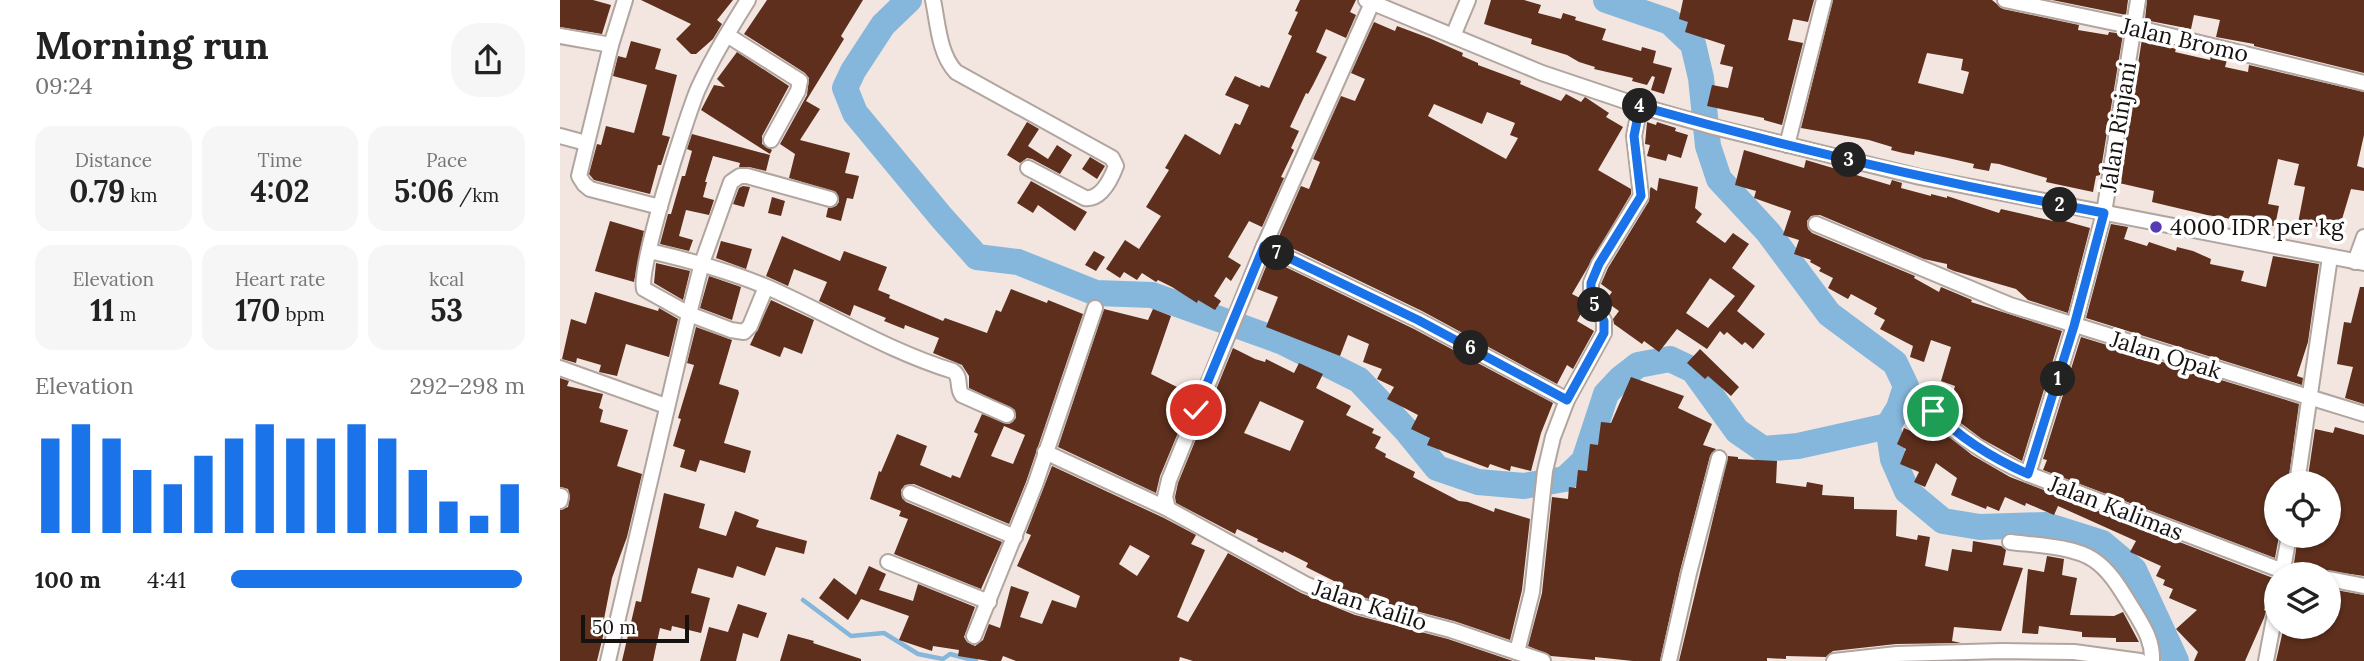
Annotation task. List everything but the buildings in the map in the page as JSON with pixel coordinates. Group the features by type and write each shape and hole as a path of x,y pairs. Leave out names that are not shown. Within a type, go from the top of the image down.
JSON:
{"street":[{"path":"625,0 579,170 586,187 660,207"},
{"path":"748,0 698,90 660,207 642,276 644,289 689,314 731,330 744,332 750,327 766,287"},
{"path":"933,0 943,48 956,72 1112,158 1116,166 1098,196 1092,199 1085,198 1028,168"},
{"path":"1453,36 1468,0"},
{"path":"1787,145 1824,0"},
{"name":"Jalan Bromo","path":"2005,0 2134,27 2364,83"},
{"name":"Jalan Rinjani","path":"2104,213 2138,0"},
{"path":"1168,509 1165,498 1169,480 1240,302 1369,1 1542,73 1640,106 1714,127 1920,177 2360,262 2364,237"},
{"path":"727,35 793,74 800,81 798,92 771,140"},
{"path":"560,36 611,45"},
{"path":"1517,652 1532,592 1545,471 1557,425 1567,400 1604,333 1604,321 1591,296 1591,283 1599,264 1641,196 1634,136 1640,106"},
{"path":"560,136 586,143"},
{"path":"608,661 689,314 702,263 729,185 737,178 747,176 830,199"},
{"name":"Jalan Kalimas","path":"2104,213 2074,326 2028,474 2264,565"},
{"name":"Jalan Opak","path":"1816,223 2010,305 2364,414"},
{"path":"1264,246 1418,320 1567,400"},
{"path":"649,251 702,263 766,287 890,346 953,371 958,377 961,393 1007,415"},
{"path":"2299,471 2330,257"},
{"path":"974,636 1035,485 1095,308"},
{"path":"560,368 666,405"},
{"path":"1933,411 1996,460 2028,474"},
{"name":"Jalan Kalilo","path":"1045,452 1168,509 1306,584 1348,602 1451,630 1543,661"},
{"path":"1669,661 1719,458"},
{"path":"910,493 1015,537"},
{"path":"2010,542 2057,548 2094,560 2116,584 2147,633 2152,645 2152,661"},
{"path":"888,562 989,602"},
{"path":"2341,581 2364,586"},
{"path":"2266,661 2270,639"},
{"path":"1834,661 1896,654 2001,656 2074,652 2137,661"}],"waterway":[{"path":"909,0 883,25 845,88 855,113 977,257 1018,262 1096,293 1152,295 1283,342 1359,380 1437,468 1478,482 1524,486 1565,479 1584,461 1606,394 1638,365 1670,359 1693,370 1737,431 1763,449 1798,446 1888,426"},
{"path":"1606,0 1670,22 1693,44 1701,78 1708,146 1719,179 1768,232 1829,314 1895,363 1906,386 1899,408 1888,426 1893,459 1907,491 1943,521 1980,527 2045,525 2102,543 2134,570 2176,661"},
{"path":"803,600 851,636 884,633 918,654 943,659 950,654 976,661"}],"place":[{"name":"4000 IDR per kg","path":"2156,227"}],"route":[{"path":"1196,410 1264,246 1418,320 1567,400 1604,333 1604,321 1591,296 1591,283 1599,264 1641,196 1634,136 1640,106 1714,127 1920,177 2104,213 2074,326 2028,474 1996,460 1971,444 1933,411"}]}
